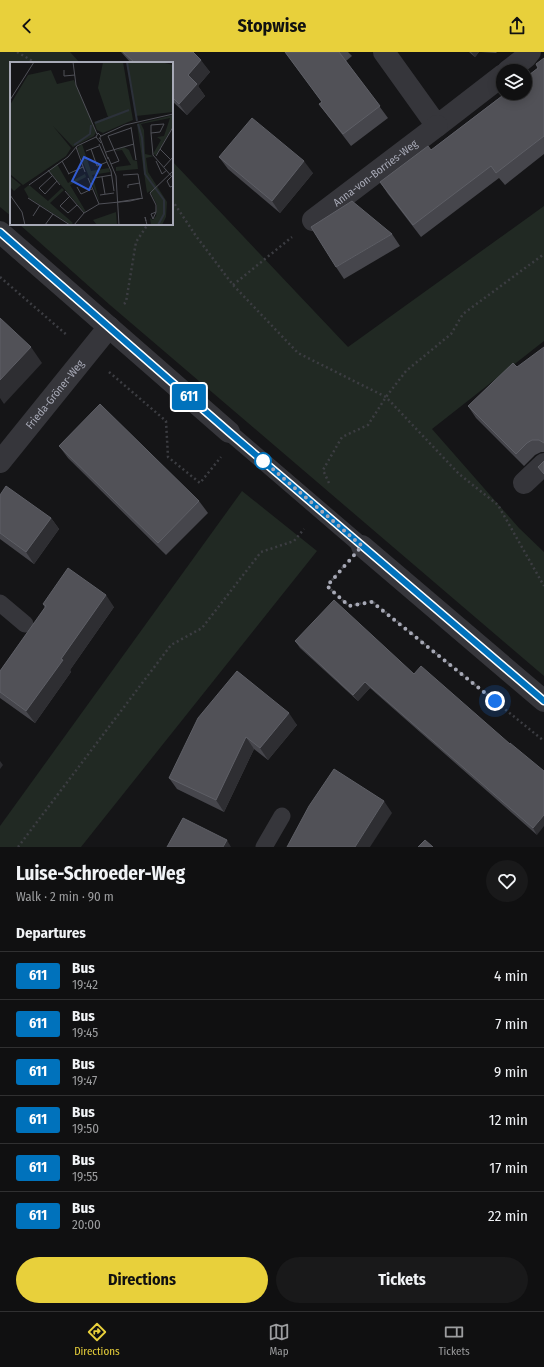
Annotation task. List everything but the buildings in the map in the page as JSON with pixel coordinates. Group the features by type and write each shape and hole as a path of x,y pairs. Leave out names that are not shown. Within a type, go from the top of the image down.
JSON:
{"street":[{"path":"384,52 437,126"},
{"path":"517,64 530,52"},
{"name":"Anna-von-Borries-Weg","path":"313,220 496,80"},
{"path":"0,232 232,435"},
{"name":"Frieda-Gröner-Weg","path":"0,462 109,327"},
{"path":"524,483 544,464"},
{"path":"362,546 544,701"}],"lane":[{"path":"232,435 362,546"},
{"path":"0,603 26,624"},
{"path":"264,847 282,816"}],"path":[{"path":"17,52 34,62"},
{"path":"173,202 196,236 233,284 298,353 386,397 459,474 498,506 544,586"},
{"path":"233,284 313,220"},
{"path":"109,327 126,302 136,242 147,225"},
{"path":"18,847 171,645 202,628 261,552 294,541 320,510 331,488 323,470 342,437 368,425 406,370 451,334 463,314 544,254"},
{"path":"0,277 166,421 168,457 200,483 232,435"},
{"path":"362,546 327,586 349,606 372,602 544,741"}],"shaded area":[{"path":"0,52 70,52 79,62 10,62 10,215 0,207"},
{"path":"173,162 348,347 544,206 544,341 432,429 519,528 544,552 544,676 110,305 20,225 173,225"},
{"path":"242,491 317,551 81,847 0,847 0,826"}],"bus line":[{"name":"611","path":"0,232 229,432 544,701"}],"route":[{"path":"263,461 260,458 362,546 327,586 349,606 372,602 495,701"}]}
